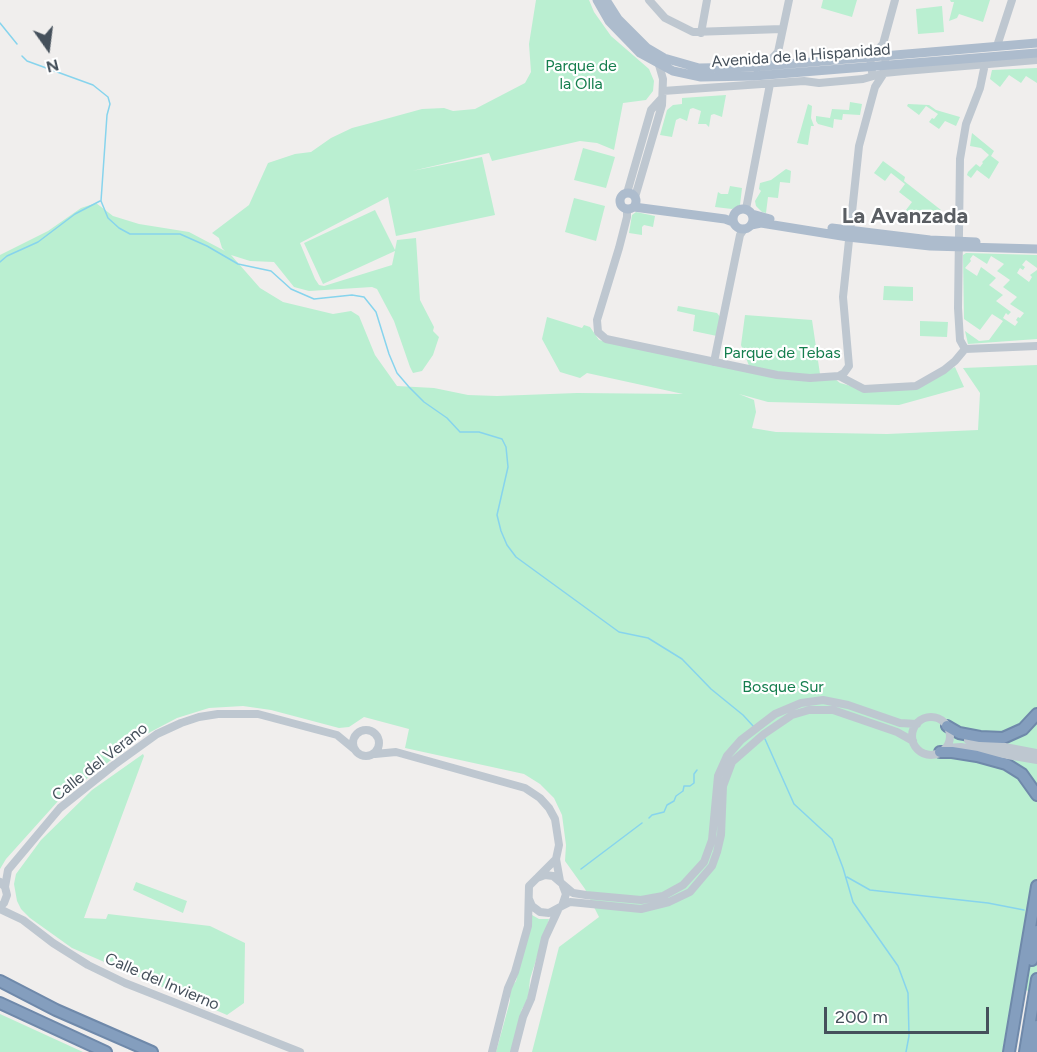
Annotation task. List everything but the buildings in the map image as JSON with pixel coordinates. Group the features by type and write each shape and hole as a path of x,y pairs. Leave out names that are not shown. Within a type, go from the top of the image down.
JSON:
{"highway":[{"path":"948,729 980,737 1003,738 1023,729 1037,714"},
{"path":"943,751 977,756 1006,764 1022,774 1037,795"},
{"path":"1009,1048 1037,886"},
{"path":"1016,1052 1037,931"},
{"path":"1025,1052 1037,979"},
{"path":"0,981 56,1010 152,1052"},
{"path":"0,1003 106,1052"},
{"path":"1032,1052 1037,1025"}],"main road":[{"name":"Avenida de la Hispanidad","path":"597,0 609,21 640,53 659,65 683,74 724,78 1037,53"},
{"name":"Avenida de la Hispanidad","path":"606,0 618,20 647,48 664,58 699,68 789,64 871,66"},
{"name":"Avenida de la Hispanidad","path":"885,64 900,54 1037,43"},
{"path":"632,201 725,219 734,218"},
{"path":"849,234 761,223 748,227 737,227 734,218 739,209 768,219 912,245 1037,243"},
{"path":"748,227 749,212"},
{"path":"959,244 1037,249"}],"street":[{"path":"649,0 665,18 693,32 782,29"},
{"path":"701,33 707,0"},
{"path":"765,66 778,52 789,0"},
{"path":"875,87 871,66 883,44 895,0"},
{"path":"997,46 1012,0"},
{"path":"883,44 889,50 900,54"},
{"path":"839,376 848,370 849,366 843,297 859,146 875,87 885,64 883,44"},
{"path":"778,52 782,60 789,64"},
{"name":"Avenida de la Hispanidad","path":"885,64 985,64 1037,60"},
{"path":"965,349 960,340 958,320 960,159 966,124 980,88 985,64"},
{"path":"659,65 663,79 662,105 597,324 599,335 610,341 800,378 839,376 864,389 910,388 922,384 944,370 965,349 1035,347"},
{"name":"Avenida de la Hispanidad","path":"663,95 804,81 819,83 862,79 871,66"},
{"path":"749,212 770,84"},
{"path":"714,362 740,235 748,227"},
{"path":"537,878 545,875 553,876 573,893 641,900 663,896 683,885 704,862 709,850 718,776 727,756 741,740 776,714 801,703 824,700 848,705 900,723 917,724 928,718 936,718 958,737 1037,753"},
{"path":"528,898 532,906 540,912 549,913 570,902 641,909 655,907 690,892 712,866 717,852 726,776 732,762 783,720 801,712 825,709 846,713 897,732 913,741"},
{"name":"Calle del Verano","path":"8,870 60,808 87,785 157,734 181,723 199,717 240,712 258,714 337,735"},
{"path":"917,724 912,734 915,747 929,755 961,747 1037,760"},
{"path":"943,751 949,742 948,729"},
{"path":"337,735 371,730 396,752"},
{"path":"354,749 353,742 357,733"},
{"path":"337,735 360,756 370,757 375,754 396,752 525,788 540,798 549,808 555,819 559,845 556,859 566,894 545,938 531,999 523,1017 514,1052"},
{"path":"375,754 380,745 379,737"},
{"path":"492,1052 508,988 528,926 530,886 556,859"},
{"path":"0,874 8,870"},
{"path":"0,908 4,903 4,888 8,870"},
{"name":"Calle del Invierno","path":"4,888 14,909 23,920"},
{"name":"Calle del Invierno","path":"0,908 23,920 75,957 125,983 300,1052"}],"green space":[{"name":"Bosque Sur","path":"536,0 589,0 594,12 611,36 649,69 654,81 653,91 646,100 623,103 614,150 597,143 580,141 492,161 489,153 412,171 482,157 495,215 396,236 388,197 300,243 315,279 319,285 324,286 392,265 395,251 323,284 304,243 375,210 395,250 397,240 416,238 420,300 434,327 433,331 439,337 433,355 422,371 413,373 394,321 377,289 372,287 309,291 294,287 274,262 250,261 231,255 260,288 283,302 333,314 351,311 359,316 375,355 397,386 434,388 468,395 497,396 577,393 683,394 587,373 580,378 560,372 542,339 547,317 582,328 584,325 590,327 599,340 751,371 741,345 745,315 812,320 820,374 840,383 862,389 906,390 955,367 964,387 899,405 768,402 739,394 754,400 756,412 752,428 776,432 887,434 978,430 980,393 963,368 1037,365 1037,992 1014,989 1002,1052 532,1052 559,947 599,917 585,889 565,861 566,845 562,815 554,798 540,784 524,774 405,748 409,729 364,717 349,727 339,728 271,710 243,706 209,708 177,718 141,737 59,800 6,859 0,869 0,255 48,231 81,208 96,203 113,216 139,224 189,232 225,251 219,238 212,233 249,205 268,163 295,154 311,152 331,138 352,128 422,109 444,108 453,111 475,109 525,83 531,72 529,44"},
{"path":"823,0 857,0 852,17 821,8"},
{"path":"950,0 990,0 983,22 959,14 957,18 949,21 954,2"},
{"path":"942,6 944,32 918,34 916,9"},
{"path":"1037,68 1037,83 1026,76 1021,83 1009,75 1000,87 990,79 992,70"},
{"path":"726,95 722,117 711,115 709,127 706,124 698,124 701,111 693,108 690,109 687,121 680,118 676,120 672,137 660,135 667,110 673,105 682,104 682,98"},
{"path":"850,102 862,104 860,115 843,114 842,120 834,119 833,128 818,124 816,121 816,116 830,118 832,109 849,110"},
{"path":"808,104 812,106 811,118 814,126 811,126 808,145 797,143"},
{"path":"908,104 929,105 936,110 960,117 956,126 945,121 939,129 929,122 938,114 926,106 919,115 907,106"},
{"path":"972,133 994,151 991,156 999,162 989,179 977,170 971,178 967,175 976,164 980,167 989,155 981,148 970,146"},
{"path":"583,148 615,157 606,188 574,180"},
{"path":"883,161 905,177 904,181 941,210 935,218 923,210 916,217 906,210 912,202 899,192 905,184 891,173 885,181 874,173"},
{"path":"786,169 791,171 790,183 780,182 778,198 768,197 766,213 762,212 756,206 755,201 761,191 760,183 771,180"},
{"path":"730,186 742,188 740,205 732,209 715,207 718,192 728,194"},
{"path":"574,198 605,206 596,241 565,232"},
{"path":"636,212 655,216 653,227 644,225 642,235 629,233 632,215"},
{"path":"966,253 1037,255 1037,268 1026,260 1022,265 1025,267 1023,270 1020,268 1017,273 1029,282 1032,277 1030,275 1037,270 1037,339 968,344 965,331 979,341 989,340 1003,321 992,314 980,330 964,319 963,255","holes":["973,255 987,264 991,256 1004,264 997,271 1010,280 1003,287 1017,297 1010,304 1024,313 1020,318 1018,317 1015,326 1003,318 1006,313 1008,315 1011,312 996,301 1003,295 989,285 996,278 981,267 977,276 965,268"]},
{"path":"884,286 913,287 913,301 883,300"},
{"path":"678,306 717,313 721,318 717,336 693,331 695,315 677,311"},
{"path":"920,321 948,322 947,337 920,336"},
{"path":"143,754 84,918 106,919 108,914 210,926 245,943 244,1003 227,1015 72,948 30,918 17,901 14,884 16,874 41,840 92,790"},
{"path":"136,882 187,901 183,913 133,890"},
{"path":"532,915 539,919 549,919 530,979 528,1000 522,1009 511,1052 496,1052 510,1001 510,989 516,981"},
{"path":"0,1014 83,1052 0,1052"}],"waterway":[{"path":"0,23 17,44"},
{"path":"22,56 27,61 93,85 108,97 110,104 107,115 101,201 108,218 130,234 180,234 238,264 271,271 291,289 314,299 352,295 364,297 376,312 397,373 409,387 424,402 447,418 460,432 479,432 502,439 506,447 508,467 497,515 507,545 516,557 619,632 648,638 682,659 711,689 754,727"},
{"path":"0,262 7,256 38,242 75,214 100,201"},
{"path":"765,739 794,804 832,839 853,902 898,966 908,993 909,1036 906,1052"},
{"path":"649,818 664,812 667,805 683,791 684,786 694,783 694,774 697,770"},
{"path":"581,869 642,823"},
{"path":"847,877 870,890 988,903 1024,910"}],"district":[{"name":"La Avanzada","path":"905,217"}],"park label":[{"name":"Parque de la Olla","path":"581,75"},
{"name":"Parque de Tebas","path":"782,353"}]}
